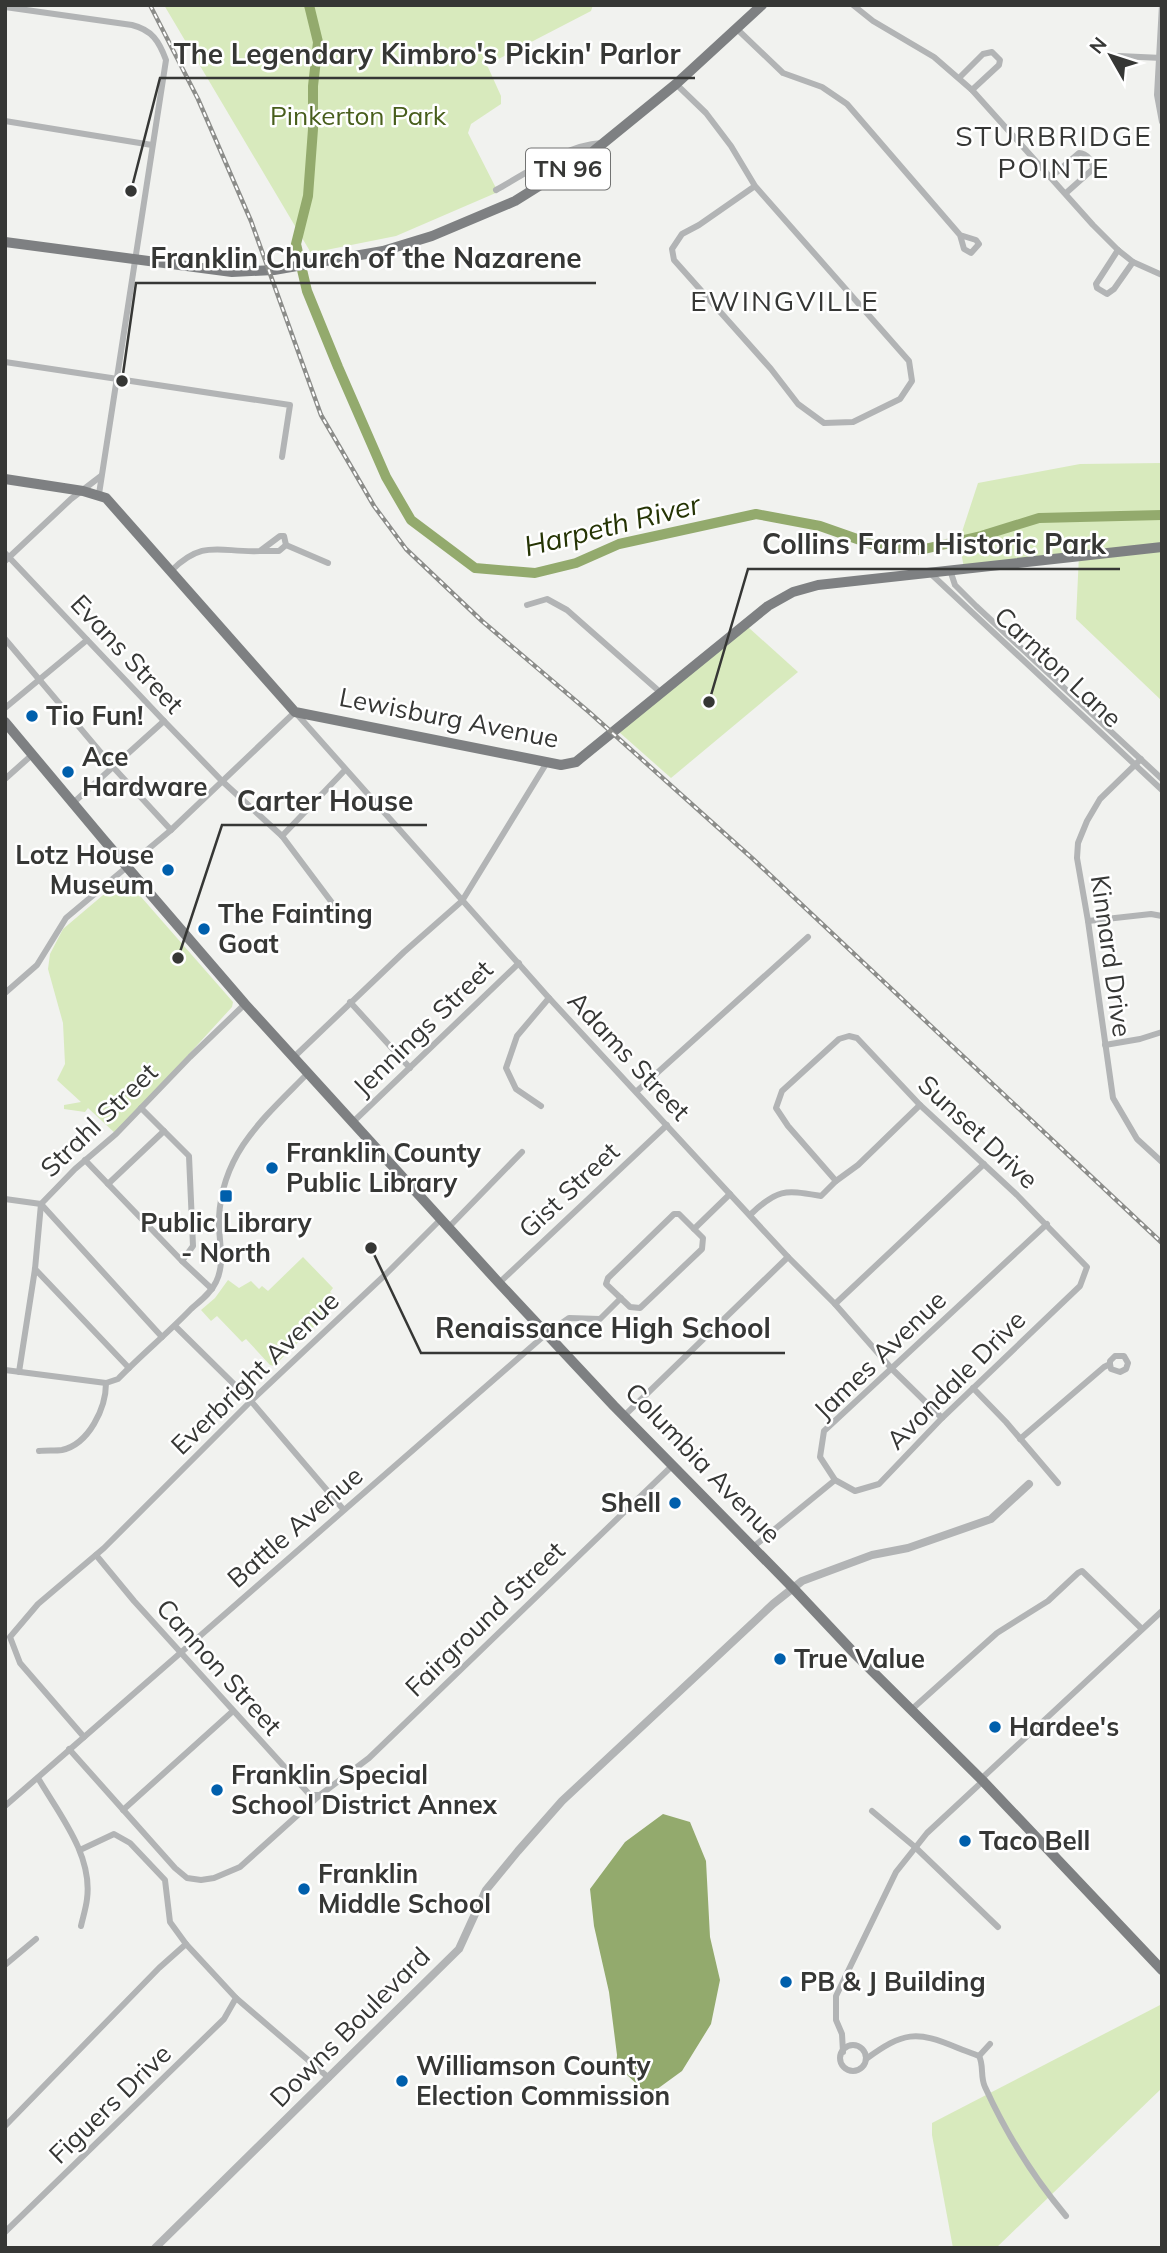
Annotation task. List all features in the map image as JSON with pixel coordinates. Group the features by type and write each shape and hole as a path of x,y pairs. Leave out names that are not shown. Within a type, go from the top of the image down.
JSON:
{"main road":[{"name":"TN 96","path":"5,242 232,272 271,270 383,251 432,236 515,201 550,181 603,143 676,84 762,5"},
{"path":"5,479 99,494 109,501 295,712"},
{"name":"Lewisburg Avenue","path":"295,712 561,765 576,762 768,606 793,592 818,585 1162,547"},
{"name":"Columbia Avenue","path":"5,722 245,1004 499,1283 856,1655 982,1780 1162,1970"}],"street":[{"path":"1162,5 1157,95 1162,122"},
{"path":"856,6 934,57 972,90 1118,250 1133,262 1162,275"},
{"path":"5,7 144,28 154,36 166,60 99,494"},
{"path":"737,29 783,73 822,87 847,104 960,235"},
{"path":"958,78 983,54 992,52 1000,60 999,65 972,90"},
{"path":"1119,56 1161,58"},
{"path":"676,84 706,113 731,146 755,186 909,361 912,381 900,399 853,422 824,423 798,404 771,369 674,260 672,250 682,234 755,186"},
{"path":"5,121 152,145"},
{"path":"496,190 572,150 587,144 603,143"},
{"path":"1051,177 1079,153 1088,157 1093,169 1066,193"},
{"path":"1118,250 1096,284 1097,288 1107,294 1114,289 1133,262"},
{"path":"5,362 290,405 282,457"},
{"path":"7,557 71,499 101,476"},
{"path":"260,551 280,536 284,536 286,545"},
{"path":"171,571 181,561 206,548 279,551 286,545"},
{"path":"286,545 328,563"},
{"name":"Evans Street","path":"7,557 222,780 282,836 339,912"},
{"name":"Carnton Lane","path":"950,570 955,585 1138,762 1162,790"},
{"name":"Carnton Lane","path":"929,572 1138,762 1162,779"},
{"path":"527,605 547,599 567,610 660,692"},
{"path":"5,639 113,767 171,830"},
{"path":"5,708 87,640"},
{"path":"5,993 37,965 66,918 171,830 295,712"},
{"name":"Adams Street","path":"295,712 549,998 788,1257 835,1304 892,1369 942,1418"},
{"path":"73,803 164,721"},
{"path":"5,779 33,754"},
{"name":"Kinnard Drive","path":"1138,762 1100,799 1078,843 1077,858 1113,1098 1137,1139 1162,1162"},
{"path":"294,1057 350,1002 462,901 546,764"},
{"path":"282,836 345,770"},
{"path":"1088,921 1151,914 1162,916"},
{"path":"637,1091 808,937"},
{"name":"Jennings Street","path":"353,1122 519,963"},
{"path":"541,1106 516,1089 506,1068 517,1036 549,998"},
{"path":"350,1002 410,1068"},
{"name":"Strahl Street","path":"19,1372 35,1269 41,1205 245,1004"},
{"path":"1105,1045 1162,1032"},
{"name":"Sunset Drive","path":"836,1181 788,1126 776,1108 782,1091 839,1039 849,1036 857,1038 920,1105 1047,1224 1087,1266"},
{"path":"5,1370 106,1383 118,1379 175,1326 212,1289 221,1267 219,1218 224,1187 234,1157 253,1128 308,1073"},
{"path":"750,1215 767,1199 789,1191 821,1196 858,1165 920,1105"},
{"path":"141,1108 189,1156 193,1246 182,1261"},
{"name":"Gist Street","path":"499,1283 667,1125"},
{"path":"108,1184 164,1131"},
{"name":"Everbright Avenue","path":"84,1737 20,1663 10,1637 38,1604 96,1555 251,1401 522,1152"},
{"path":"85,1160 212,1289"},
{"path":"835,1304 984,1164"},
{"path":"694,1229 730,1194"},
{"path":"5,1199 41,1205 162,1337"},
{"path":"674,1214 679,1214 694,1229 703,1238 702,1249 640,1308 629,1307 606,1284 608,1278 674,1214"},
{"name":"James Avenue","path":"835,1480 820,1457 824,1431 1047,1224"},
{"path":"624,1416 788,1257"},
{"name":"Avondale Drive","path":"835,1480 855,1491 879,1484 942,1418 1080,1286 1087,1266"},
{"path":"35,1269 129,1368"},
{"name":"Battle Avenue","path":"5,1805 547,1334 569,1318 600,1319 621,1298"},
{"path":"175,1326 251,1401 343,1509"},
{"path":"1020,1439 1110,1364"},
{"path":"39,1451 64,1450 92,1428 106,1399 106,1383"},
{"path":"973,1388 1058,1483"},
{"name":"Fairground Street","path":"320,1795 369,1758 673,1465"},
{"path":"753,1547 835,1480"},
{"name":"Downs Boulevard","path":"155,2248 459,1949 486,1890 562,1801 748,1626 802,1581 872,1555 908,1549 991,1519 1029,1484"},
{"name":"Cannon Street","path":"96,1555 310,1795 320,1795"},
{"path":"911,1710 997,1633 1048,1601 1077,1573 1082,1572 1142,1629"},
{"path":"1066,2216 1051,2199 1003,2123 982,2081 979,2056 921,2035 903,2038 883,2047 866,2059 859,2070 851,2070 842,2063 842,2034 836,2020 836,1996 896,1872 915,1847 982,1780 1162,1611"},
{"path":"123,1810 233,1711"},
{"path":"69,1749 175,1868 187,1878 214,1878 240,1867 320,1795"},
{"path":"38,1779 80,1850 86,1871 88,1897 81,1926"},
{"path":"872,1811 915,1847 998,1927"},
{"path":"80,1850 114,1834 130,1843 166,1880 170,1922 186,1944 236,1998 329,2078"},
{"path":"5,1965 36,1939"},
{"path":"5,2126 159,1968 186,1944"},
{"name":"Figuers Drive","path":"5,2232 224,2019 236,1998"},
{"path":"842,2034 858,2047 866,2059"},
{"path":"979,2056 990,2044"},
{"path":"843,2052 849,2046 883,2047"}],"green space":[{"name":"Pinkerton Park","path":"164,5 593,5 591,11 487,65 501,96 501,104 471,124 468,133 498,192 396,236 311,253"},
{"path":"1162,463 1162,701 1076,619 1079,555 964,568 959,541 978,483 1080,464"},
{"path":"748,627 798,672 671,778 619,732"},
{"path":"122,879 128,882 233,1002 232,1007 116,1134 88,1108 85,1112 64,1109 64,1105 81,1102 57,1080 65,1064 63,1023 48,969 50,954 63,929"},
{"path":"303,1257 333,1288 330,1292 340,1301 274,1366 246,1339 242,1342 217,1316 211,1321 201,1310 215,1298 228,1280 239,1288 251,1281 259,1289 262,1286 268,1291"},
{"path":"1162,2004 1162,2088 996,2248 953,2248 932,2123"}],"shaded area":[{"path":"663,1814 690,1822 706,1861 710,1937 720,1980 711,2024 682,2071 649,2095 616,2065 609,1992 594,1926 590,1889 625,1842"}],"waterway":[{"name":"Harpeth River","path":"309,5 318,42 313,86 308,196 296,244 307,291 386,477 411,520 475,568 535,573 576,563 619,544 756,514 820,526 877,546 920,550 981,536 1039,518 1162,515"}],"railway":[{"path":"150,5 198,99 251,221 321,415 374,506 406,549 482,621 589,712 753,859 1162,1243"}],"place":[{"name":"The Legendary Kimbro's Pickin' Parlor","path":"131,191"},
{"name":"Franklin Church of the Nazarene","path":"122,381"},
{"name":"Collins Farm Historic Park","path":"709,702"},
{"name":"Tio Fun!","path":"32,716"},
{"name":"Ace Hardware","path":"68,772"},
{"name":"Lotz House Museum","path":"168,870"},
{"name":"The Fainting Goat","path":"204,929"},
{"name":"Carter House","path":"178,958"},
{"name":"Franklin County Public Library","path":"272,1168"},
{"name":"Public Library - North","path":"226,1196"},
{"name":"Renaissance High School","path":"371,1248"},
{"name":"Shell","path":"675,1503"},
{"name":"True Value","path":"780,1659"},
{"name":"Hardee's","path":"995,1727"},
{"name":"Franklin Special School District Annex","path":"217,1790"},
{"name":"Taco Bell","path":"965,1841"},
{"name":"Franklin Middle School","path":"304,1889"},
{"name":"PB & J Building","path":"786,1982"},
{"name":"Williamson County Election Commission","path":"402,2081"}],"district":[{"name":"STURBRIDGE POINTE","path":"1054,152"},
{"name":"EWINGVILLE","path":"785,301"}]}
